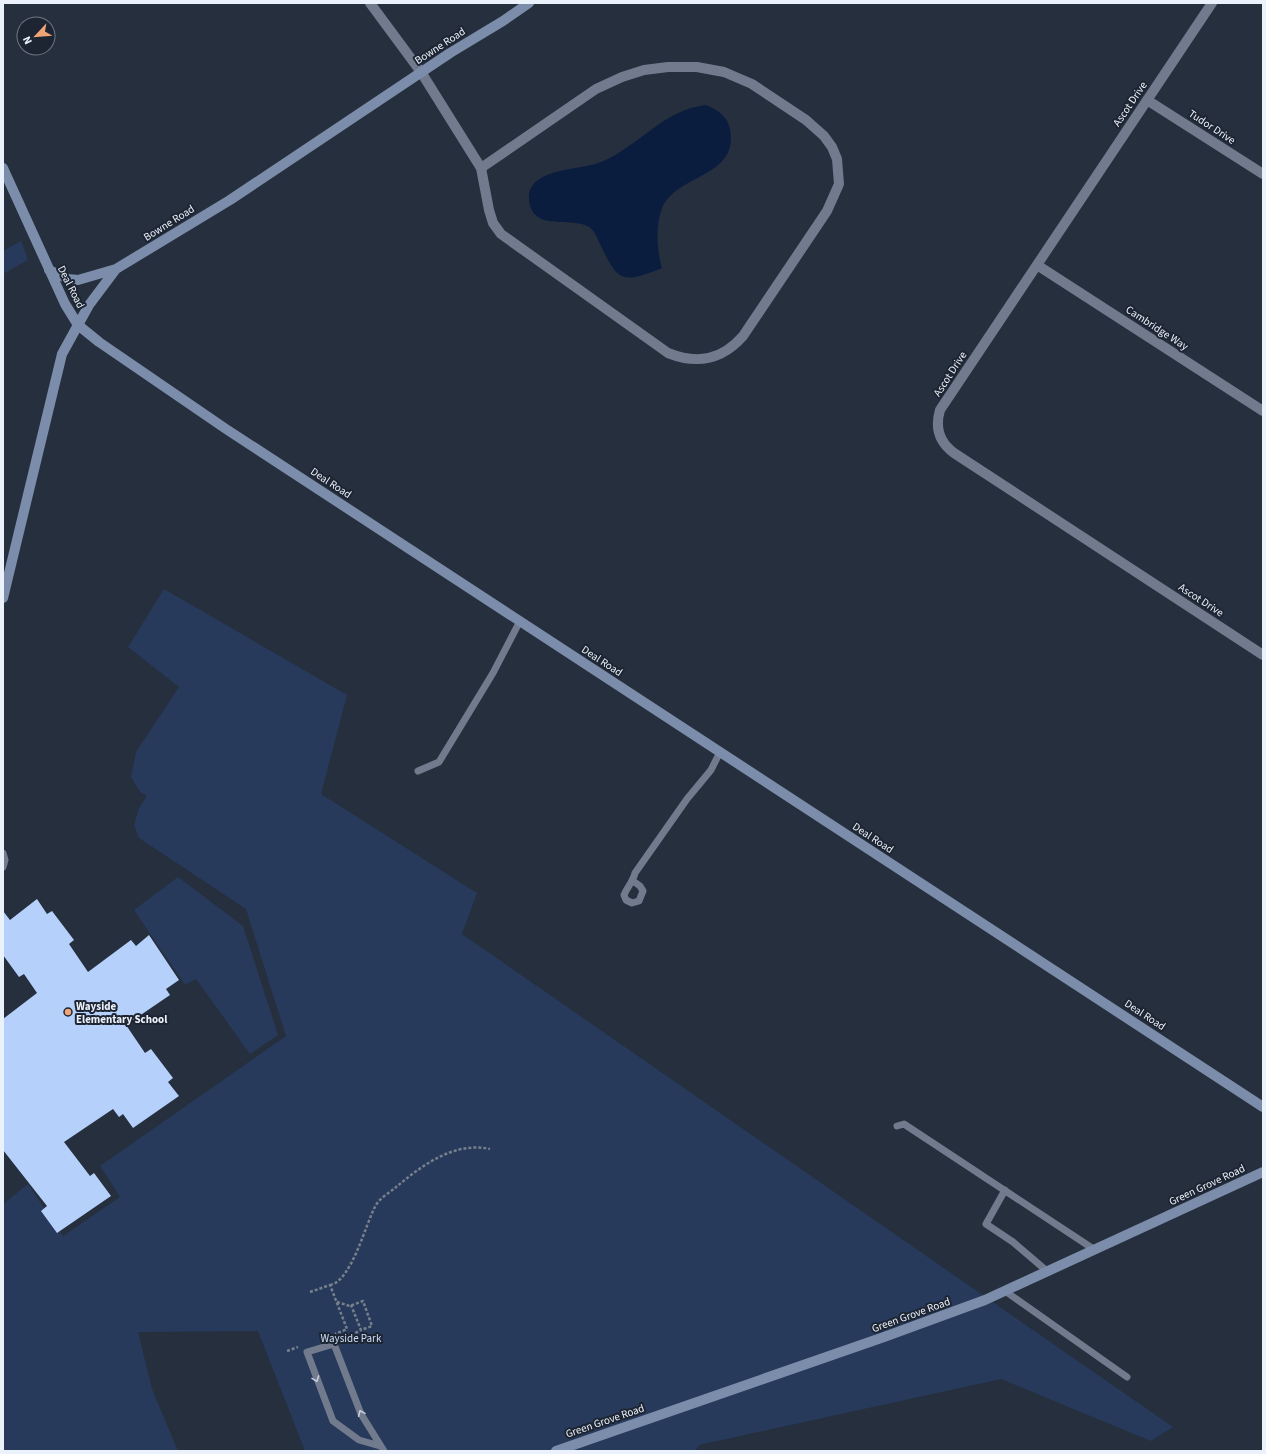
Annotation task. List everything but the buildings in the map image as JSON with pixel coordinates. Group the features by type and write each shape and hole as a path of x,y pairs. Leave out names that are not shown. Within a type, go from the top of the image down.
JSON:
{"street":[{"path":"370,3 420,72 481,168 488,210 493,223 501,234 668,354 688,360 701,359 724,353 735,346 827,211 839,184 837,159 832,147 816,127 752,84 724,72 696,67 668,67 644,70 596,89 481,168"},
{"name":"Bowne Road","path":"3,598 64,346 89,305 116,269 230,200 420,72 503,21 529,3"},
{"name":"Ascot Drive","path":"1212,3 940,410 938,418 941,438 946,447 954,453 1263,655"},
{"name":"Tudor Drive","path":"1148,100 1263,174"},
{"name":"Deal Road","path":"3,168 65,304 78,325 98,342 226,429 1263,1107"},
{"name":"Cambridge Way","path":"1037,265 1263,411"},
{"path":"49,270 68,279 78,280 116,269"},
{"name":"Green Grove Road","path":"556,1451 884,1337 1005,1291 1263,1172"}],"lane":[{"path":"418,771 440,762 493,673 520,621"},
{"path":"633,881 635,873 657,840 711,770 720,752"},
{"path":"3,853 5,860 3,867"},
{"path":"897,1126 904,1124 1095,1250"},
{"path":"1005,1190 986,1224 1013,1242 1048,1272"},
{"path":"1005,1291 1127,1377"},
{"path":"334,1344 360,1414 382,1449 359,1440 333,1421 307,1352 334,1344"}],"path":[{"path":"310,1292 338,1282 362,1243 377,1203 419,1168 454,1151 473,1147 490,1149"},
{"path":"330,1285 347,1329 332,1335"},
{"path":"336,1302 351,1305 363,1301 372,1326 361,1330 351,1337"},
{"path":"351,1305 361,1330"},
{"path":"287,1351 302,1346"}],"green space":[{"path":"21,241 28,260 3,274 3,251"},
{"name":"Wayside Park","path":"164,589 347,695 321,794 477,893 462,934 1173,1427 1151,1441 1001,1379 699,1445 695,1451 305,1451 258,1331 138,1332 152,1389 178,1451 3,1451 3,1204 28,1184 63,1236 120,1197 100,1166 286,1036 246,909 139,838 134,825 139,808 147,796 140,792 131,777 136,752 179,687 128,647"},
{"path":"178,877 243,926 278,1035 250,1054 196,979 185,985 134,910"}],"shaded area":[{"path":"706,105 718,111 727,121 730,129 730,145 725,157 717,166 681,188 670,197 662,208 658,223 658,238 662,268 637,277 629,278 622,276 616,272 611,265 591,228 582,224 544,220 531,210 529,199 531,189 537,181 557,172 601,162 627,147 677,113"}],"place":[{"name":"Wayside Elementary School","path":"68,1012"}]}
